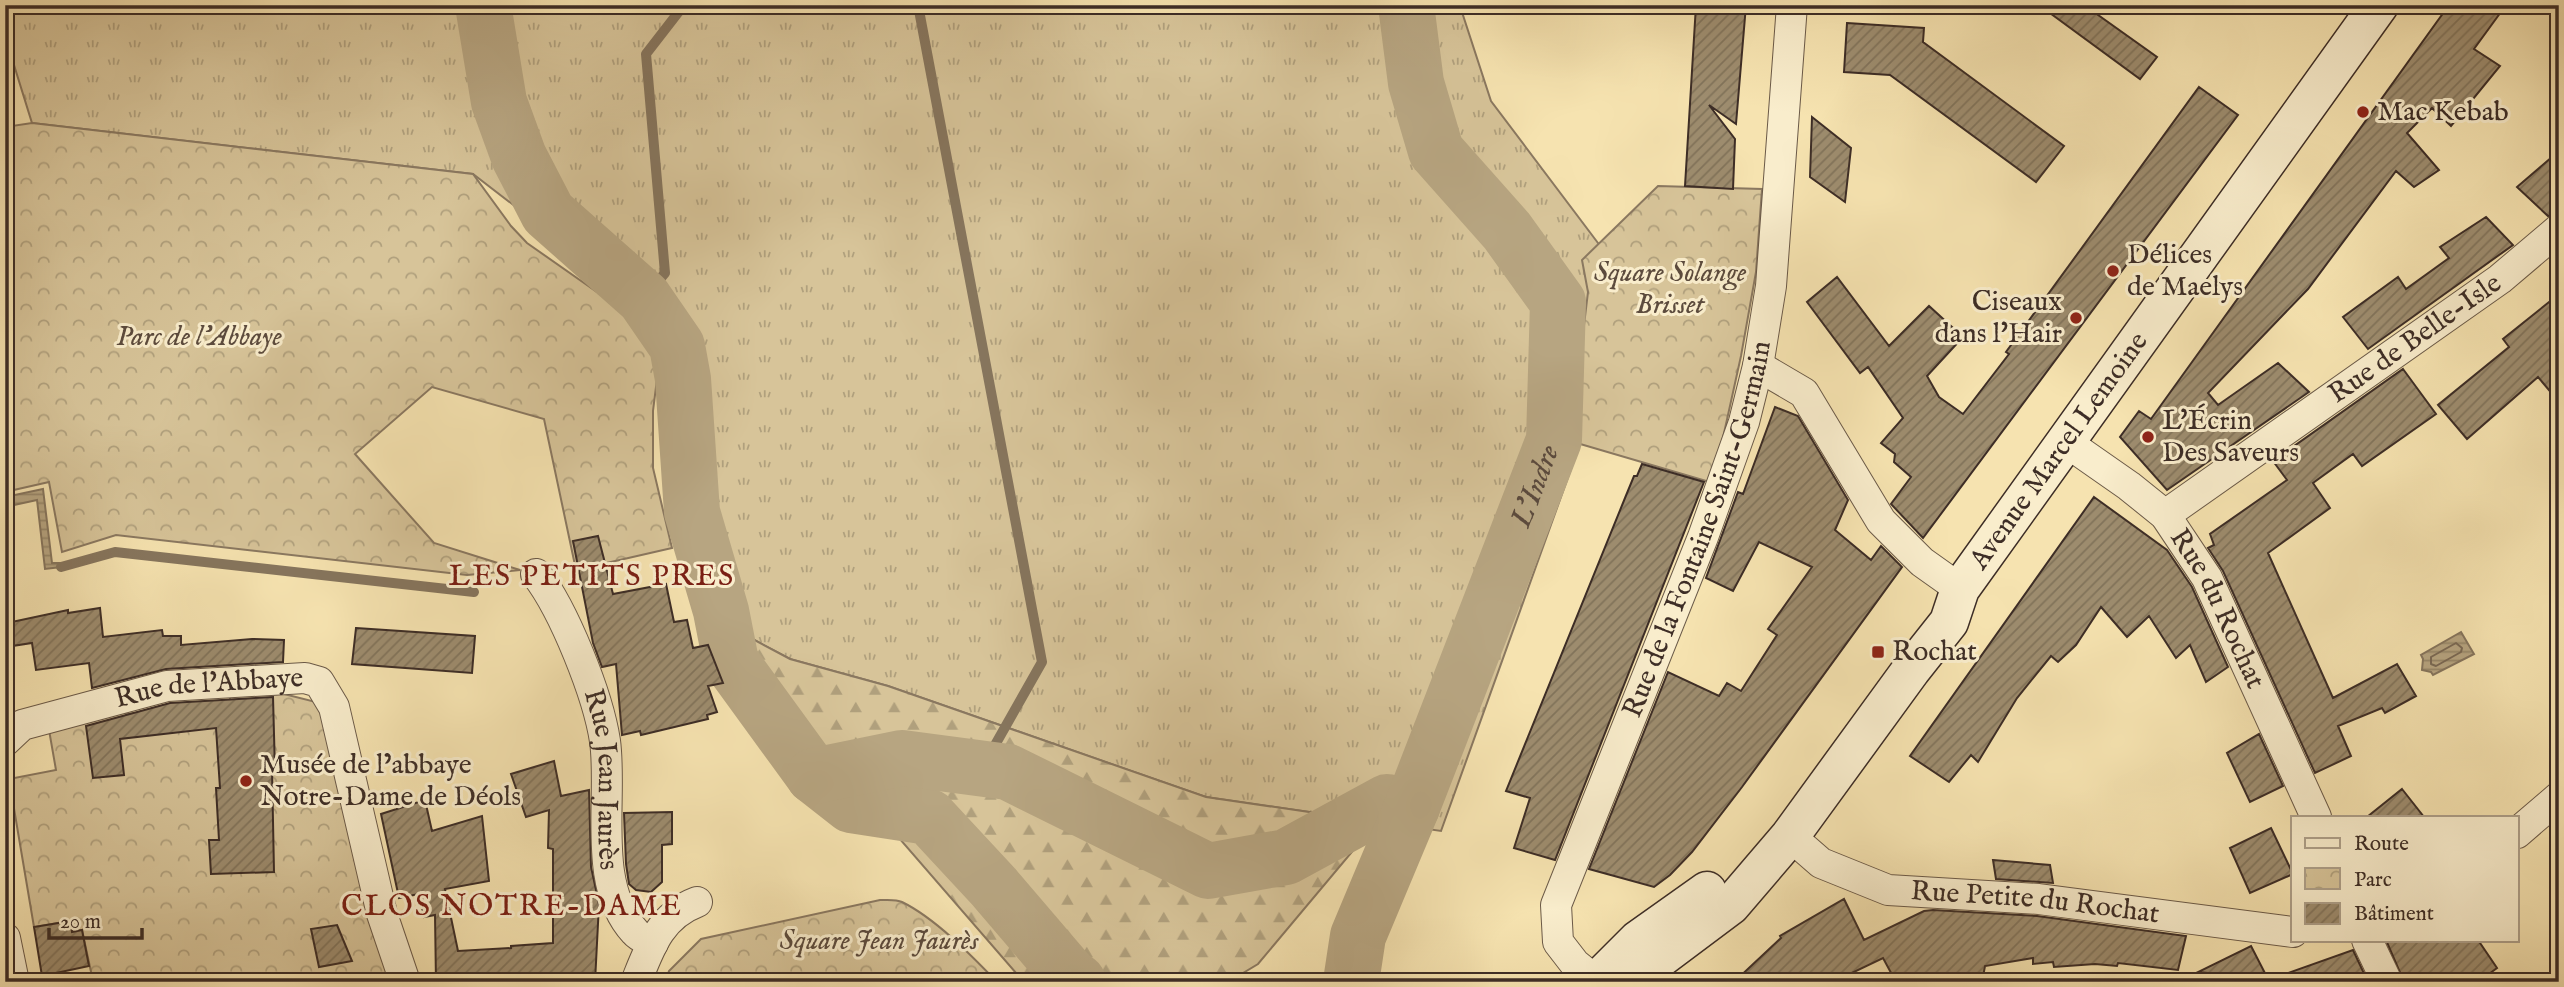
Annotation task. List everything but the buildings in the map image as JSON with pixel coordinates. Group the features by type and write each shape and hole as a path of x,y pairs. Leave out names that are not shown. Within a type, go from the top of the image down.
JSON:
{"main road":[{"name":"Avenue Marcel Lemoine","path":"1613,981 1731,905 1790,836 1949,622 1960,589 2379,5"},
{"name":"Avenue Marcel Lemoine","path":"1613,981 1638,940 1710,889 1767,827 1928,605 1960,589"}],"street":[{"name":"Rue de la Fontaine Saint-Germain","path":"1613,981 1575,964 1558,942 1556,905 1703,537 1744,422 1758,366 1771,286 1792,5"},
{"name":"Rue de Belle-Isle","path":"2165,515 2500,279 2559,229"},
{"path":"1758,366 1804,393 1881,521 1922,562 1960,589"},
{"name":"Rue du Rochat","path":"2066,442 2129,485 2165,515 2207,578 2316,816"},
{"name":"Rue Jean Jaurès","path":"536,574 555,602 597,707 605,742 608,795 606,831 612,888 630,925 636,933 653,943"},
{"name":"Rue de l'Abbaye","path":"5,741 22,725 167,686 305,678 319,682 334,707 382,914 405,982"},
{"path":"2518,832 2559,797"},
{"name":"Rue Petite du Rochat","path":"1790,836 1821,863 1888,890 2039,899 2291,932"},
{"path":"636,982 653,943 666,922 680,909 698,902"},
{"path":"5,939 14,982"},
{"path":"2368,942 2387,982"}],"green space":[{"path":"5,5 1463,5 1461,9 1491,101 1601,247 1594,405 1441,831 1206,797 888,686 790,659 704,613 688,339 473,174 32,123 5,36"},
{"name":"Parc de l'Abbaye","path":"32,123 473,174 511,226 527,243 624,311 660,355 653,411 653,468 672,548 576,570 544,419 432,387 355,454 434,543 520,570 467,575 116,535 62,552 49,482 5,492 5,127"},
{"name":"Square Solange Brisset","path":"1658,186 1762,189 1756,272 1713,483 1570,441 1588,292 1582,260"},
{"path":"704,613 790,659 888,686 1206,797 1377,822 1258,964 1228,982 1030,982 1016,973"},
{"path":"272,691 316,702 333,740 389,982 118,982 116,977 93,981 82,930 72,932 70,921 34,927 9,779 56,770 49,730 125,711 126,714 230,705 230,693"},
{"name":"Square Jean Jaurès","path":"880,900 900,901 915,909 953,938 997,982 665,982 669,971 701,939"}],"water":[{"path":"43,489 52,563 61,563 61,567 45,569 37,500 5,507 5,497"},
{"path":"2461,632 2474,654 2433,675 2422,670 2421,655"}],"waterway":[{"path":"483,5 499,102 519,157 548,213 644,298 677,346 683,379 692,512 721,611 731,662 814,776 851,805 929,817 1078,982"},
{"path":"644,298 665,273 646,54 684,5"},
{"path":"918,5 1042,662 982,768"},
{"name":"L'Indre","path":"1351,982 1358,936 1412,807 1554,440 1558,302 1507,231 1436,151 1416,83 1406,5"},
{"path":"61,567 115,552 474,592"},
{"path":"814,776 902,758 1008,772 1208,871 1286,857 1387,802 1412,807"}],"place":[{"name":"Mac Kebab","path":"2363,112"},
{"name":"Délices de Maelys","path":"2113,271"},
{"name":"Ciseaux dans l'Hair","path":"2076,318"},
{"name":"L'Écrin Des Saveurs","path":"2148,437"},
{"name":"Rochat","path":"1878,652"},
{"name":"Musée de l’abbaye Notre-Dame de Déols","path":"246,781"}],"district":[{"name":"LES PETITS PRES","path":"592,577"},
{"name":"CLOS NOTRE-DAME","path":"512,907"}]}
